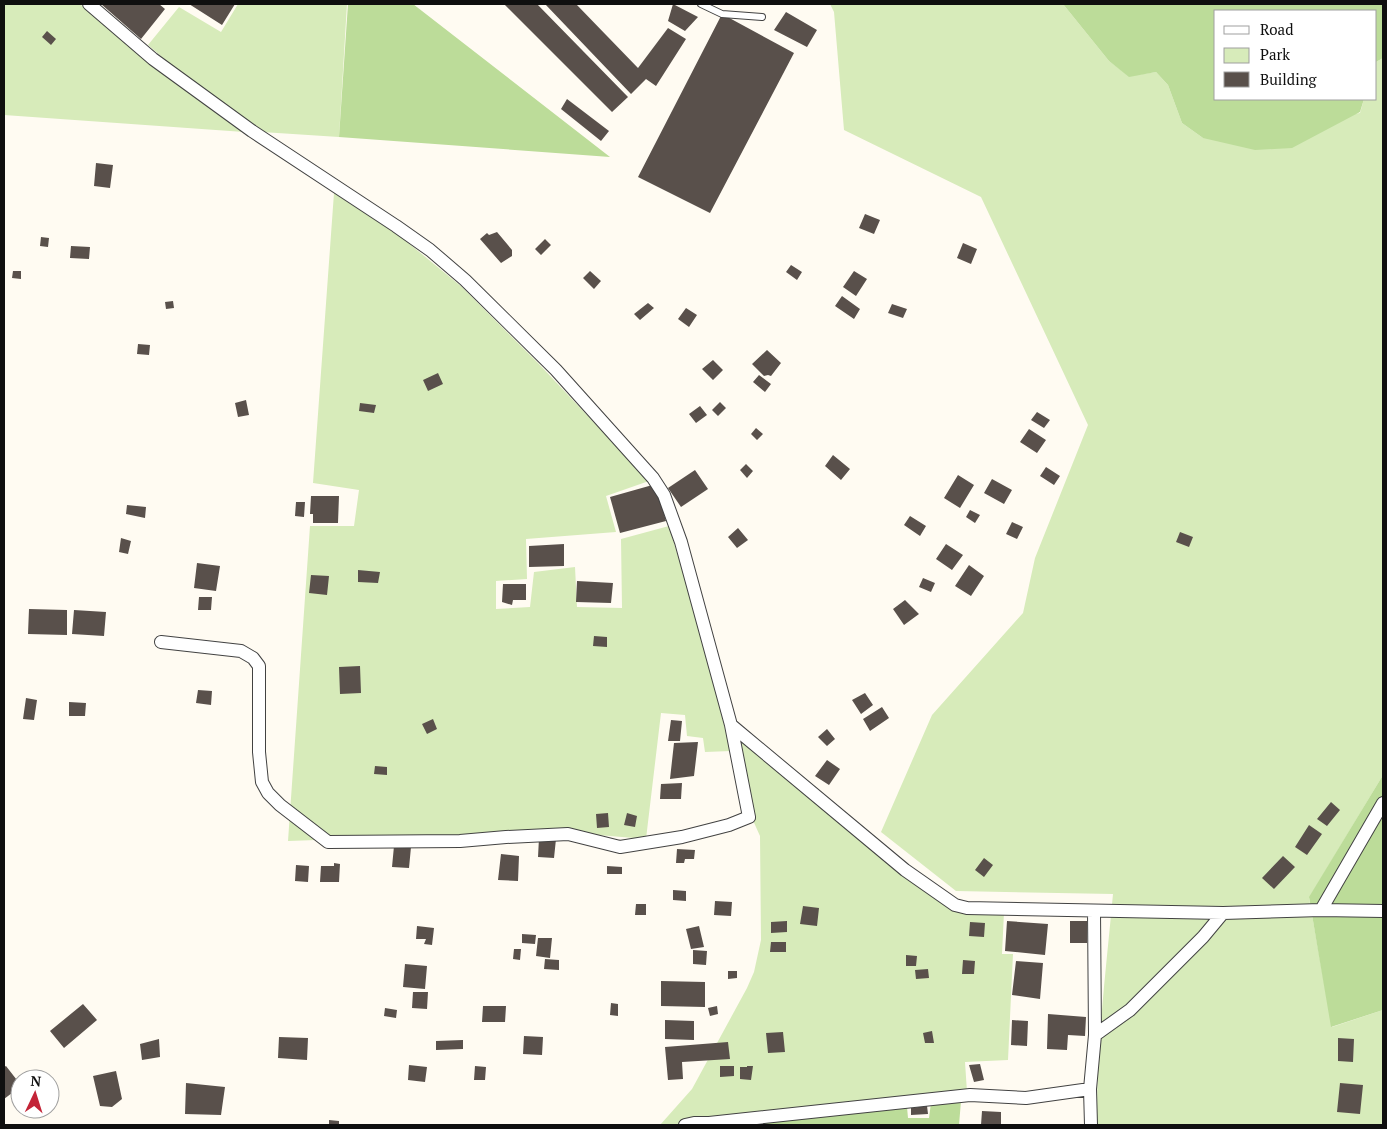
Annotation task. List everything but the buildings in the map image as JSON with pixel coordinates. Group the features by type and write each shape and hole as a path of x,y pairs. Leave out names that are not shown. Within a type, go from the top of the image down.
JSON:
{"street":[{"path":"89,4 154,59 252,131 430,250 465,280 529,344 654,478 664,495 681,542 731,725 749,817 729,825 682,838 620,847 568,834 506,836 460,841 328,842 280,805 268,793 262,782 259,752 259,666 253,658 241,651 161,642"},
{"path":"731,725 905,870 955,905 967,908 1223,913 1322,910 1383,911"},
{"path":"1322,910 1383,803"},
{"path":"1091,1125 1090,1089 1095,1035 1094,911"},
{"path":"1095,1035 1130,1010 1203,937 1223,913"},
{"path":"686,1125 970,1095 1026,1098 1090,1089"}],"lane":[{"path":"701,4 722,14 762,17"}],"green space":[{"path":"4,4 80,4 152,65 244,132 4,115"},
{"path":"238,4 347,4 339,137 262,132 208,97 148,45 179,7 221,32"},
{"path":"348,4 413,4 610,157 339,137"},
{"path":"830,4 1063,4 1109,61 1129,76 1156,72 1168,85 1182,123 1203,138 1360,113 1364,100 1377,100 1377,61 1383,58 1383,775 1309,898 1332,1027 1383,1010 1383,1125 1097,1125 1100,1038 1113,894 956,891 881,832 932,715 1023,613 1035,558 1088,425 981,197 844,130 834,12"},
{"path":"1063,4 1383,4 1383,58 1377,61 1377,10 1214,10 1214,100 1364,100 1360,112 1292,148 1255,150 1203,138 1182,123 1168,85 1156,72 1129,77 1109,61"},
{"path":"334,193 401,237 462,287 538,363 649,481 606,496 616,532 526,539 527,579 496,581 496,609 530,607 534,572 575,567 577,607 622,608 621,539 669,526 697,620 731,751 705,752 703,738 687,736 685,715 661,713 646,839 538,830 495,839 457,835 288,841 310,526 354,526 359,490 313,483"},
{"path":"732,727 954,909 1004,912 1002,954 1013,954 1008,1060 965,1062 967,1092 679,1125 660,1125 692,1089 747,988 754,972 761,940 760,836 751,816"},
{"path":"1383,775 1383,1010 1331,1027 1309,897"},
{"path":"961,1101 959,1125 731,1125 907,1107 908,1118 929,1118 931,1103"}]}
